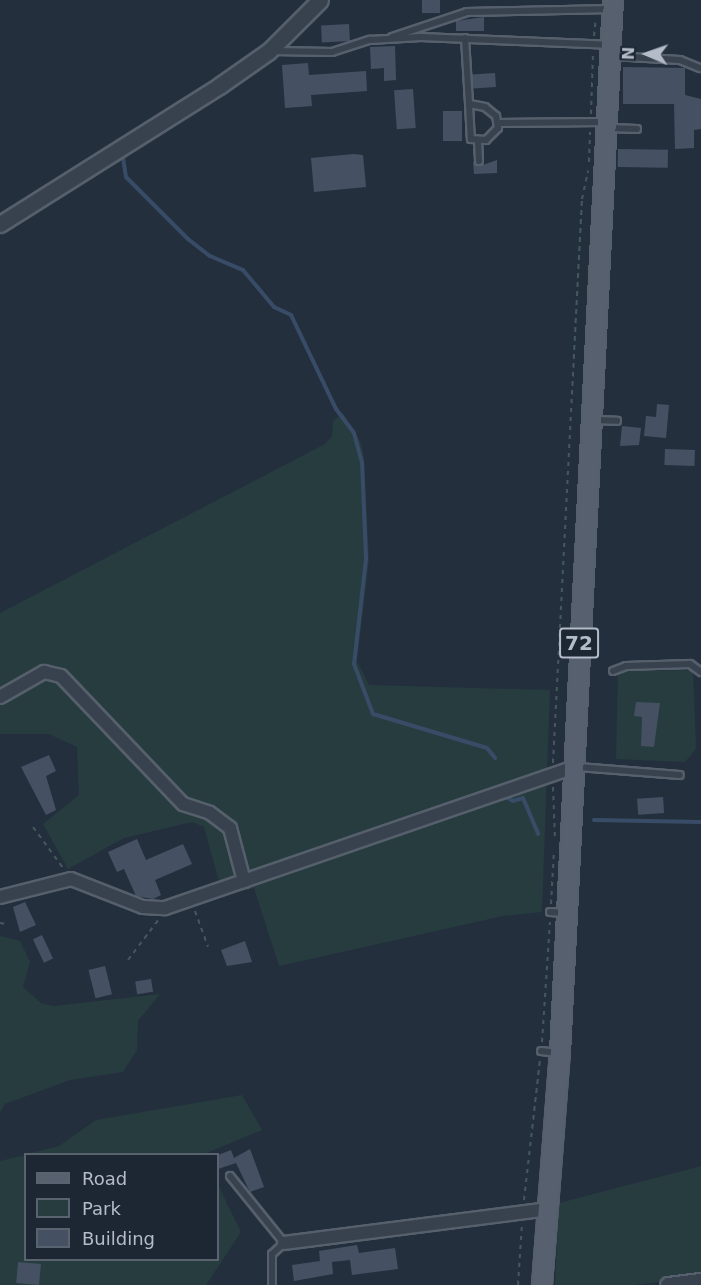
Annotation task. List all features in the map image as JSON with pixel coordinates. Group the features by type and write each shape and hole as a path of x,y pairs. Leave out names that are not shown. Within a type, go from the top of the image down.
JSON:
{"main road":[{"name":"72","path":"542,1285 560,1053 559,913 574,767 599,124 607,6"}],"street":[{"path":"0,224 269,51 320,0"},
{"path":"0,697 44,672 61,675 183,804 210,813 230,828 244,881"},
{"path":"0,897 71,879 143,907 168,908 552,771 574,767"},
{"path":"284,1243 523,1210 549,1209"},
{"path":"668,1285 701,1281"}],"lane":[{"path":"269,51 332,52 386,39 467,12 607,6"},
{"path":"386,39 465,38 604,48 680,60 700,68"},
{"path":"465,38 471,139 478,141 496,132 498,123 490,110 469,104"},
{"path":"498,123 599,124 637,129"},
{"path":"478,141 478,161"},
{"path":"589,420 617,421"},
{"path":"613,671 626,666 690,664 701,672"},
{"path":"574,767 610,766 622,773 680,775"},
{"path":"541,1051 560,1053"},
{"path":"230,1176 284,1243 272,1254 272,1285"}],"path":[{"path":"518,1285 523,1210 559,913 552,771 582,199 599,124 607,6"},
{"path":"33,827 71,879"},
{"path":"193,899 208,947"},
{"path":"128,960 168,908"},
{"path":"0,923 6,924"}],"green space":[{"path":"343,413 361,443 364,457 369,560 357,661 369,685 550,690 542,912 503,916 279,966 254,888 223,896 204,827 192,822 124,838 68,869 43,824 79,795 77,747 49,734 0,734 0,613 325,444 332,436 333,421"},
{"path":"693,670 696,749 685,762 616,759 618,671"},
{"path":"0,936 20,941 30,962 23,987 41,1003 53,1006 160,994 138,1021 137,1050 123,1072 70,1080 5,1104 0,1112"},
{"path":"242,1095 262,1130 206,1153 30,1153 59,1146 96,1120"},
{"path":"24,1155 24,1261 219,1261 219,1187 241,1232 206,1285 0,1285 0,1161"},
{"path":"701,1166 701,1277 635,1285 555,1285 559,1203"}],"building":[{"path":"422,0 440,0 440,13 422,13"},
{"path":"484,17 484,31 456,31 456,21"},
{"path":"349,24 350,41 322,42 321,25"},
{"path":"395,46 396,80 384,81 384,68 371,69 370,47"},
{"path":"308,63 309,75 366,71 367,91 311,95 312,106 285,108 282,65"},
{"path":"623,67 685,68 685,95 701,99 701,129 694,130 694,148 675,149 674,104 623,104"},
{"path":"495,73 496,87 473,89 472,75"},
{"path":"413,89 416,128 397,129 394,90"},
{"path":"443,111 462,111 462,141 443,141"},
{"path":"618,149 668,150 668,168 618,167"},
{"path":"363,155 366,187 314,192 311,158"},
{"path":"497,160 497,173 474,174 473,161 480,166"},
{"path":"657,404 669,405 666,438 644,436 646,416 656,417"},
{"path":"622,426 641,428 639,445 620,446"},
{"path":"665,449 695,450 694,466 664,465"},
{"path":"636,702 660,703 654,747 641,746 642,717 634,716"},
{"path":"49,755 56,771 46,776 56,810 46,815 21,767"},
{"path":"663,797 664,813 638,815 637,799"},
{"path":"137,839 146,860 183,844 192,864 155,880 161,895 153,899 136,896 124,869 117,872 108,852"},
{"path":"25,902 36,925 20,932 13,907"},
{"path":"42,935 53,959 44,963 33,939"},
{"path":"245,941 252,962 227,966 221,950"},
{"path":"105,966 112,994 96,998 89,970"},
{"path":"151,979 153,992 137,994 135,982"},
{"path":"250,1149 264,1187 250,1192 236,1163 219,1169 219,1155 231,1150 234,1158"},
{"path":"357,1245 359,1253 395,1248 398,1269 352,1275 350,1260 332,1262 333,1274 294,1281 292,1265 320,1261 319,1251"},
{"path":"18,1262 41,1264 39,1285 16,1283"}],"waterway":[{"path":"123,158 126,177 188,239 210,256 243,270 274,307 291,315 336,409 354,433 362,462 366,559 354,664 373,714 487,748 495,758"},
{"path":"505,796 513,801 523,798 538,834"},
{"path":"594,820 701,822"}]}
